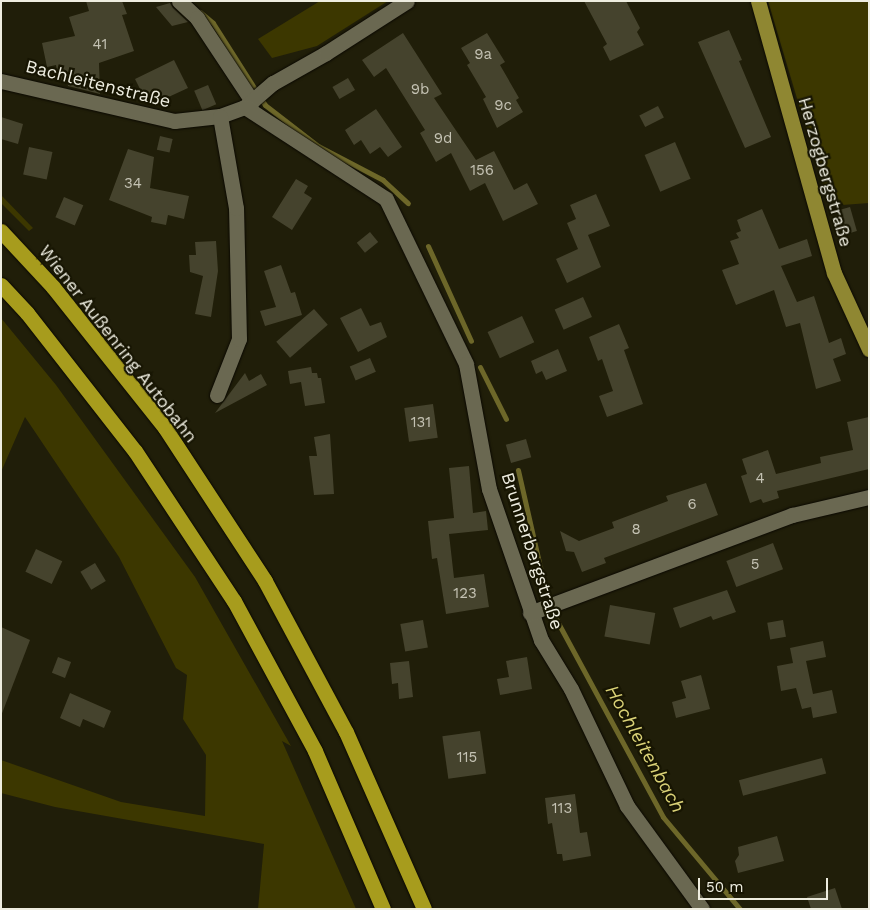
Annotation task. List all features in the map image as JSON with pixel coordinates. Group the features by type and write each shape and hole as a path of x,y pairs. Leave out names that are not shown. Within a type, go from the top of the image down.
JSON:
{"highway":[{"name":"Wiener Außenring Autobahn","path":"1,231 53,287 165,428 265,581 346,732 424,909"},
{"path":"1,285 27,313 134,451 234,601 315,751 383,909"}],"main road":[{"name":"Herzogbergstraße","path":"758,1 834,273 869,349"}],"street":[{"name":"Brunnerbergstraße","path":"179,1 197,18 251,102 386,199 466,364 489,490 530,613 541,640 571,689 627,806 702,909"},
{"name":"Bachleitenstraße","path":"1,81 174,121 220,116 251,102 269,87 407,1"},
{"path":"217,395 239,339 236,208 220,116"},
{"path":"530,613 792,515 869,497"}],"shaded area":[{"path":"320,1 388,1 317,46 272,58 258,39"},
{"path":"768,1 869,1 869,203 829,206"},
{"path":"1,195 33,228 29,231 1,203"},
{"path":"1,318 56,385 195,577 291,746 282,741 356,909 258,909 264,844 55,807 1,793 1,760 121,802 205,816 206,755 183,719 187,675 176,668 119,557 25,417 1,472"}],"building":[{"path":"86,1 122,1 127,14 122,15 134,51 99,63 100,94 68,86 67,79 59,81 56,65 47,67 42,43 75,36 69,17 89,11"},
{"path":"584,1 626,1 640,28 637,32 644,45 610,61 603,47 607,44"},
{"path":"170,3 188,22 172,26 156,7"},
{"path":"729,30 742,60 739,61 771,137 745,148 698,42"},
{"path":"403,33 442,94 434,98 476,160 494,151 514,190 527,183 538,204 503,221 485,183 470,191 451,153 436,162 420,133 425,130 386,68 374,77 362,60"},
{"path":"487,33 505,62 500,65 519,98 516,100 523,112 497,128 483,99 486,97 467,65 470,63 461,48"},
{"path":"174,60 188,88 162,100 157,91 144,97 135,79"},
{"path":"348,78 355,90 339,99 332,87"},
{"path":"208,85 216,104 202,110 194,91"},
{"path":"658,106 664,118 645,127 639,116"},
{"path":"376,109 402,147 388,157 380,147 370,154 361,140 354,145 345,130"},
{"path":"1,117 23,124 18,144 1,139"},
{"path":"160,136 173,139 170,153 157,150"},
{"path":"675,142 691,179 660,192 645,155"},
{"path":"29,147 52,152 47,179 23,174"},
{"path":"128,149 154,157 150,188 189,196 184,219 168,215 166,225 151,222 152,217 109,200"},
{"path":"296,179 308,186 304,193 312,198 292,230 272,217"},
{"path":"596,194 610,226 588,235 601,267 567,283 556,259 578,249 567,223 576,219 570,205"},
{"path":"64,197 83,205 75,225 55,217"},
{"path":"850,207 857,231 843,235 837,211"},
{"path":"762,209 779,249 807,239 812,256 781,266 797,302 814,296 829,343 841,338 846,354 833,359 841,381 816,389 800,323 786,327 774,290 736,305 722,270 739,264 730,241 739,238 736,233 741,231 737,220"},
{"path":"370,232 378,242 365,253 357,243"},
{"path":"216,241 218,271 211,317 195,314 203,276 190,272 189,255 196,255 195,242"},
{"path":"281,265 291,293 295,292 302,315 265,326 260,311 276,307 264,271"},
{"path":"583,297 592,317 564,330 555,310"},
{"path":"361,308 370,326 381,322 387,337 358,352 340,318"},
{"path":"314,309 328,325 290,358 276,342"},
{"path":"522,316 534,342 500,358 488,332"},
{"path":"619,324 629,348 624,350 643,404 607,417 599,396 613,391 602,359 598,361 589,337"},
{"path":"558,349 567,371 546,380 542,371 536,374 531,361"},
{"path":"370,358 376,372 356,380 350,367"},
{"path":"311,367 312,373 317,373 318,378 321,378 325,403 305,406 301,382 290,384 288,371"},
{"path":"245,373 249,381 261,374 267,385 215,413"},
{"path":"433,404 438,438 409,442 404,408"},
{"path":"869,417 869,469 777,491 779,498 763,503 761,499 750,503 741,476 747,474 742,459 768,450 776,474 821,463 820,457 853,450 847,422"},
{"path":"330,434 334,494 314,495 309,456 317,456 314,437"},
{"path":"526,439 531,457 511,463 506,445"},
{"path":"469,466 473,513 486,511 488,530 449,534 454,578 484,574 489,607 446,614 437,558 432,559 428,521 454,518 449,468"},
{"path":"706,483 718,515 604,558 606,563 582,572 574,552 566,551 560,531 579,541 614,528 612,522 668,501 666,496"},
{"path":"773,543 783,569 736,587 726,561"},
{"path":"36,549 62,561 52,584 25,572"},
{"path":"95,563 106,581 91,590 80,572"},
{"path":"727,590 736,612 713,620 711,616 680,628 673,608"},
{"path":"610,605 655,613 650,645 604,637"},
{"path":"423,620 428,648 405,652 400,624"},
{"path":"783,620 786,637 770,640 767,623"},
{"path":"1,627 30,640 1,716"},
{"path":"823,641 826,657 806,661 813,694 832,690 837,713 813,718 811,707 802,709 796,688 781,691 777,666 793,663 790,648"},
{"path":"58,657 71,662 65,678 52,673"},
{"path":"527,657 532,689 500,695 497,679 509,677 506,661"},
{"path":"409,661 413,697 399,699 398,683 392,684 390,663"},
{"path":"701,675 710,709 676,718 672,702 686,698 681,681"},
{"path":"70,693 111,711 104,728 83,719 80,727 60,718"},
{"path":"480,731 486,774 448,779 442,736"},
{"path":"822,758 826,773 743,796 739,780"},
{"path":"575,794 580,833 587,832 591,856 563,861 562,854 557,854 552,823 548,824 545,798"},
{"path":"777,836 784,861 738,873 735,861 739,855 738,847"},
{"path":"835,888 842,909 811,909 807,897"}],"waterway":[{"name":"Hochleitenbach","path":"200,12 213,23 265,105 318,146 383,180 408,203"},
{"name":"Hochleitenbach","path":"428,246 471,341"},
{"name":"Hochleitenbach","path":"480,367 506,419"},
{"name":"Hochleitenbach","path":"518,470 544,584"},
{"name":"Hochleitenbach","path":"556,619 663,817 740,909"}]}
